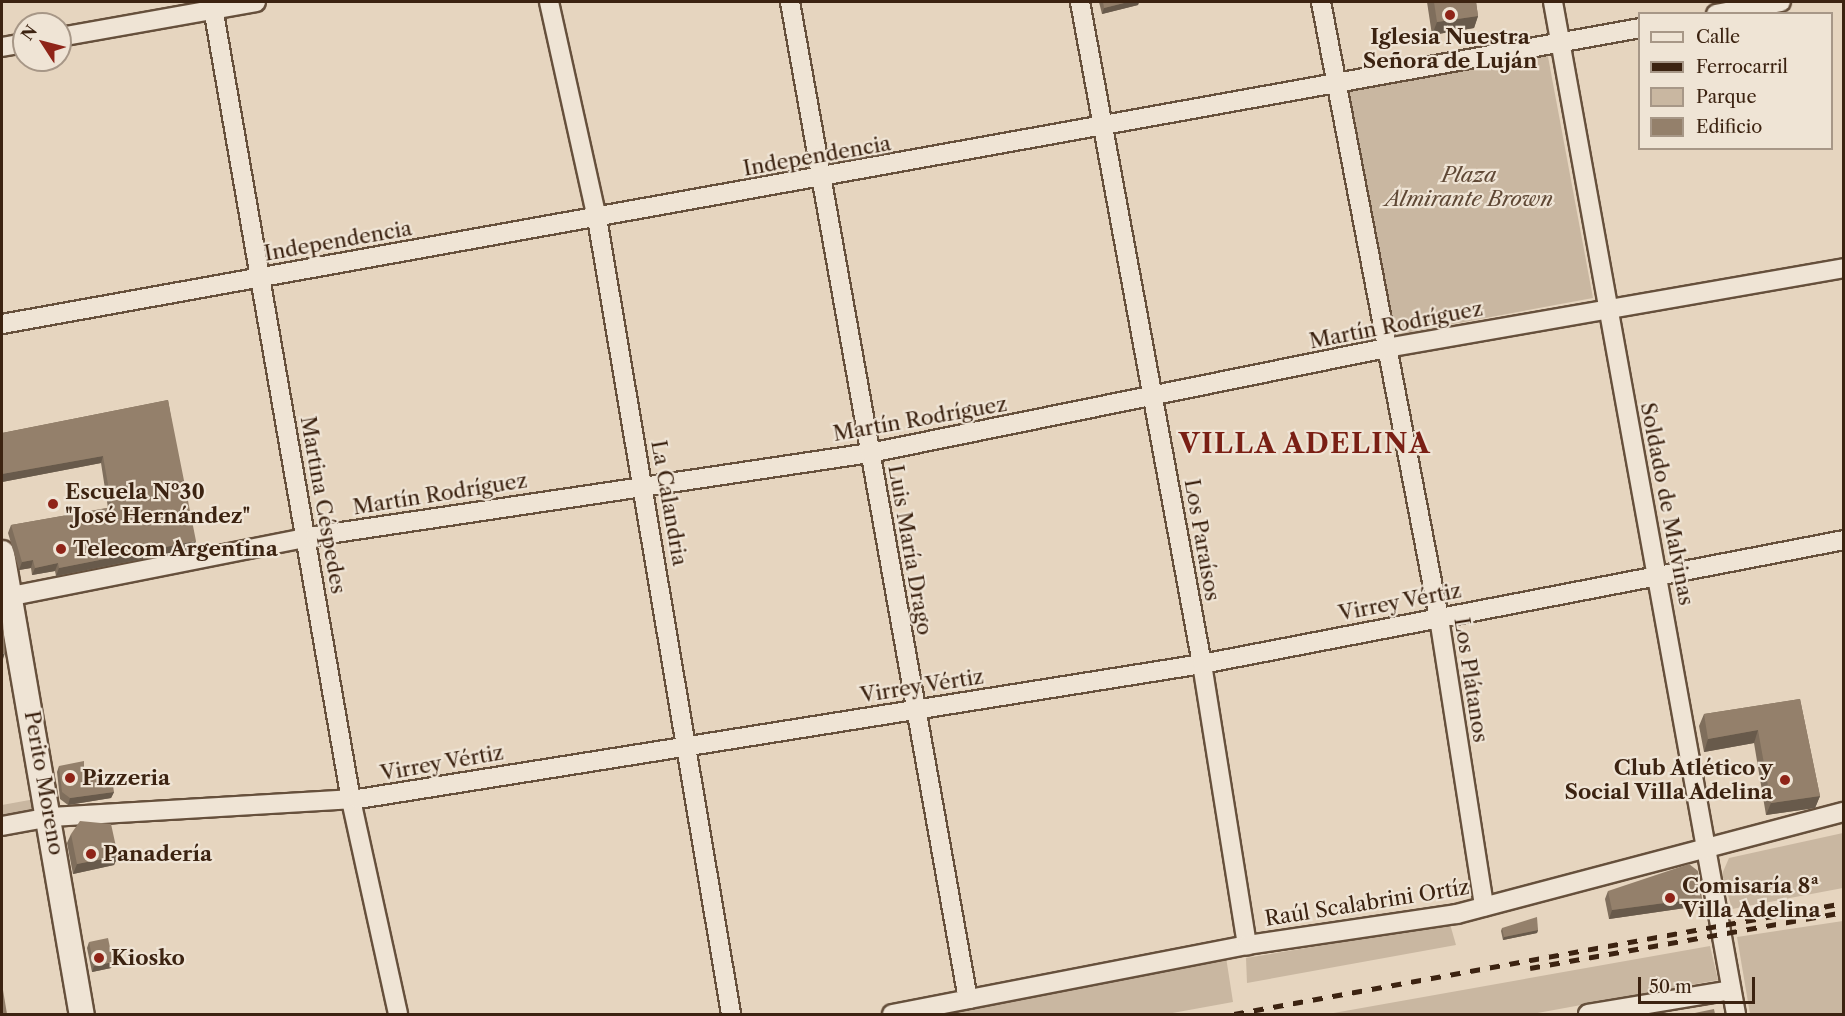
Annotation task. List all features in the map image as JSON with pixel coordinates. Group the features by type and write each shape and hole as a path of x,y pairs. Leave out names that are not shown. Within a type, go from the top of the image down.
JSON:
{"street":[{"path":"72,34 212,5 256,2"},
{"name":"La Calandria","path":"549,2 597,218 731,1014"},
{"name":"Luis María Drago","path":"790,2 968,999"},
{"name":"Los Paraísos","path":"1080,2 1101,127 1202,664 1247,945"},
{"name":"Los Plátanos","path":"1321,2 1439,618 1484,907"},
{"name":"Soldado de Malvinas","path":"1553,2 1606,307 1659,576 1704,847 1736,1014"},
{"path":"1727,12 1781,2"},
{"name":"Martina Céspedes","path":"212,5 262,278 351,800 398,1014"},
{"name":"Independencia","path":"2,324 1638,28"},
{"name":"Martín Rodríguez","path":"6,597 305,538 643,485 870,453 1153,398 1386,348 1606,307 1844,268"},
{"name":"Virrey Vértiz","path":"2,826 51,817 351,800 687,744 916,711 1202,664 1844,540"},
{"name":"Perito Moreno","path":"2,553 6,597 51,817 82,1014"},
{"name":"Raúl Scalabrini Ortíz","path":"892,1014 1247,945 1484,907 1704,847 1844,812"},
{"path":"1588,1014 1731,990"}],"green space":[{"name":"Plaza Almirante Brown","path":"1546,46 1593,298 1394,335 1347,84"},
{"path":"35,799 37,810 2,816 2,805"},
{"path":"1843,833 1843,888 1732,909 1722,874 1729,858"},
{"path":"1843,921 1843,1014 1750,1014 1737,937"},
{"path":"1450,924 1456,945 1247,983 1246,958"},
{"path":"1710,946 1718,980 1532,1014 1328,1014"},
{"path":"1226,957 1233,1002 1167,1014 942,1014"}],"building":[{"path":"1103,2 1128,2 1104,8"},
{"path":"1434,2 1476,2 1478,16 1437,22"},
{"path":"168,400 196,541 59,568 58,563 35,568 33,560 22,562 11,525 112,507 103,456 2,474 2,433"},
{"path":"2,606 5,653 2,654"},
{"name":"Club Atlético y Social Villa Adelina","path":"1800,699 1820,796 1771,803 1758,730 1708,739 1704,714"},
{"path":"84,761 84,777 111,773 114,792 70,798 62,792 59,766"},
{"name":"Panadería","path":"80,821 111,824 118,856 77,864 71,834"},
{"path":"1689,864 1698,871 1702,898 1612,910 1608,891"},
{"path":"1537,917 1538,930 1504,937 1502,928"},
{"name":"Kiosko","path":"108,938 113,962 94,966 89,942"},
{"path":"2,984 7,1014 2,1014"},
{"path":"1714,1009 1715,1014 1690,1014"}],"railway":[{"path":"1234,1014 1844,903"},
{"path":"1530,968 1844,912"}],"place":[{"name":"Iglesia Nuestra Señora de Luján","path":"1450,15"},
{"name":"Escuela Nº30 \"José Hernández\"","path":"53,504"},
{"name":"Telecom Argentina","path":"61,549"},
{"name":"Pizzeria","path":"70,778"},
{"name":"Club Atlético y Social Villa Adelina","path":"1785,780"},
{"name":"Panadería","path":"91,854"},
{"name":"Comisaría 8ª Villa Adelina","path":"1670,898"},
{"name":"Kiosko","path":"99,958"}],"district":[{"name":"VILLA ADELINA","path":"1305,444"}]}
